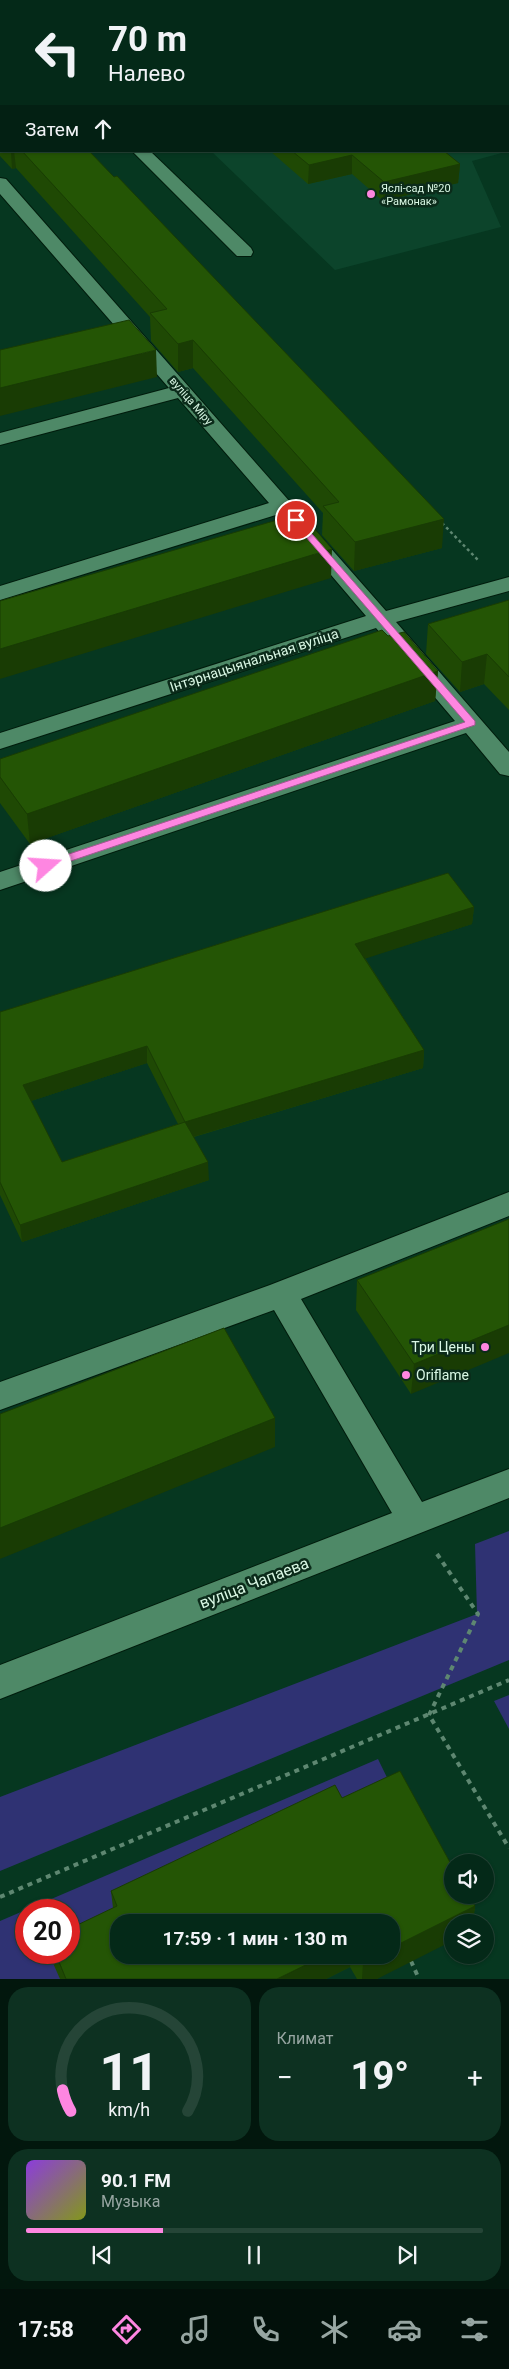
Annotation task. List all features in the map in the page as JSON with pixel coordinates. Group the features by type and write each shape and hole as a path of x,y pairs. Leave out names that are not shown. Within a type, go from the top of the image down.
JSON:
{"street":[{"path":"141,152 244,252"},
{"name":"вуліца Міру","path":"0,182 472,723 509,768"},
{"path":"0,439 182,391"},
{"path":"0,593 283,506"},
{"name":"Інтэрнацыянальная вуліца","path":"0,741 381,619 506,585"},
{"path":"3,875 472,723"},
{"path":"0,1396 281,1294 509,1204"},
{"path":"281,1294 414,1520"},
{"name":"вуліца Чапаева","path":"0,1682 509,1483"}],"path":[{"path":"438,518 506,585"},
{"path":"414,1520 478,1614 429,1715"},
{"path":"0,1897 509,1680"},
{"path":"429,1715 509,1848"},
{"path":"411,1961 419,1979"}],"shaded area":[{"name":"Яслі-сад №20 «Рамонак»","path":"212,152 505,152 472,161 501,227 335,270"},
{"path":"509,1531 509,1660 0,1871 0,1797 477,1614 475,1544"},
{"path":"509,1695 509,1729 494,1701"},
{"path":"378,1759 397,1798 121,1914 110,1914 110,1922 80,1956 80,1899 51,1899"},
{"path":"15,1915 15,1964 73,1964 60,1979 0,1979 0,1921"}],"building":[{"path":"23,152 90,152 114,177 117,176 444,519 355,542 323,506 339,502 193,340 178,344 150,313 167,309"},
{"path":"293,152 445,152 460,164 384,182 352,155 309,165"},
{"path":"129,320 156,350 0,388 0,350"},
{"path":"301,513 332,549 0,649 0,601"},
{"path":"509,600 509,677 487,654 462,662 428,624"},
{"path":"382,630 388,636 404,632 438,671 27,814 0,777 0,759"},
{"path":"448,873 474,907 355,944 424,1050 185,1122 208,1162 20,1225 0,1182 0,1012","holes":["147,1046 185,1122 62,1162 23,1085"]},
{"path":"509,1219 509,1325 414,1364 357,1280"},
{"path":"224,1328 275,1418 0,1528 0,1414"},
{"path":"400,1771 445,1854 444,1904 474,1904 475,1906 459,1914 444,1914 444,1922 400,1944 400,1914 110,1914 110,1964 308,1964 277,1979 66,1979 60,1964 80,1964 80,1924 117,1906 111,1891 335,1785 342,1798"}],"place":[{"name":"Яслі-сад №20 «Рамонак»","path":"371,194"},
{"name":"Три Цены","path":"485,1347"},
{"name":"Oriflame","path":"406,1375"}],"route":[{"path":"46,866 472,723 296,520"}]}
